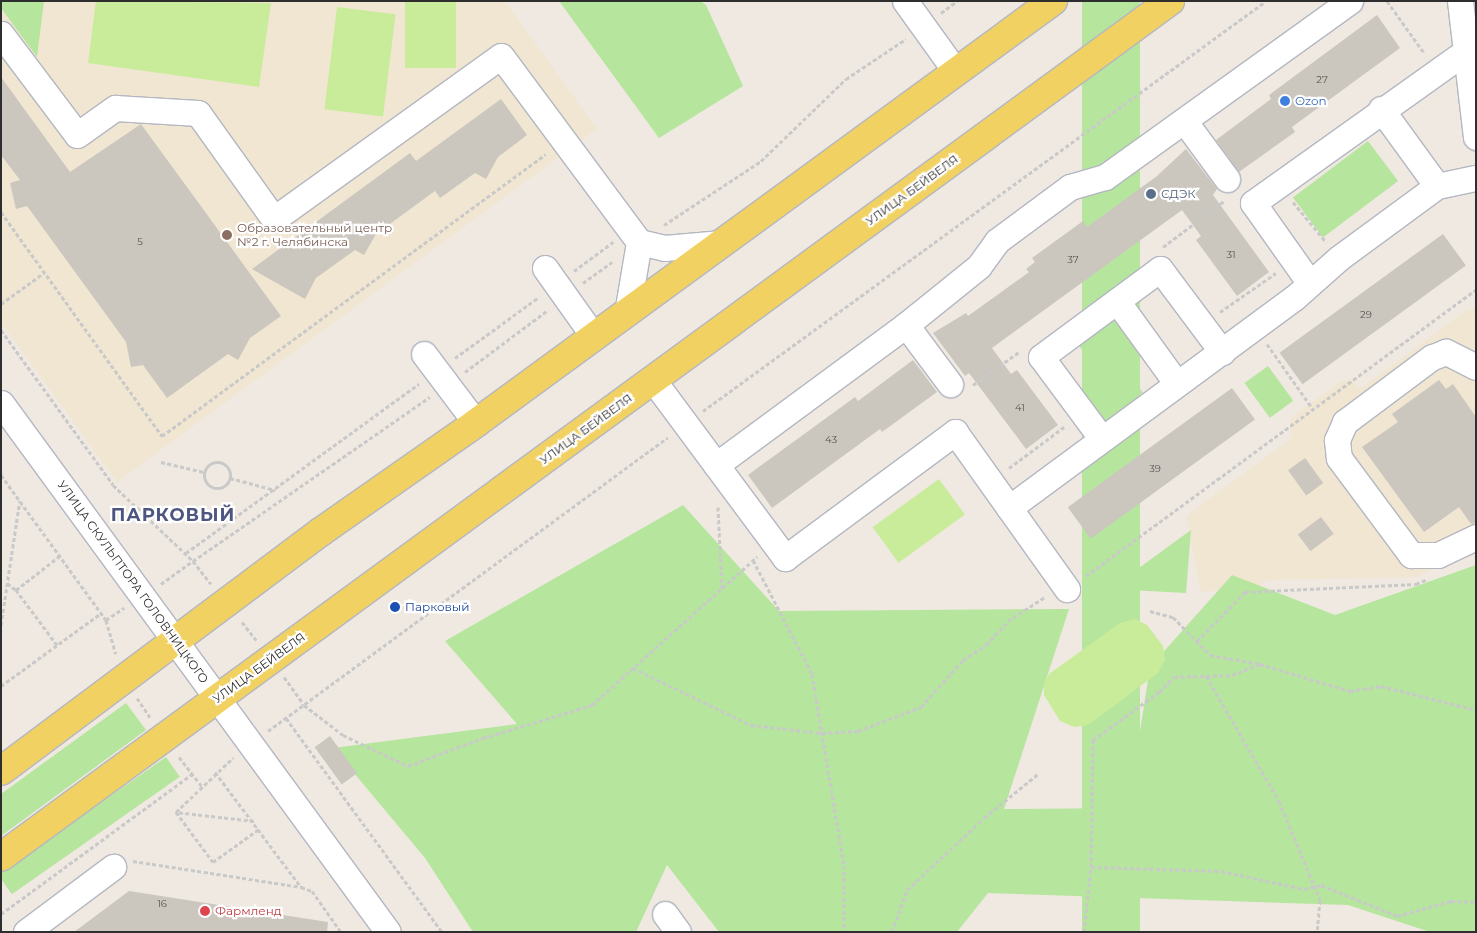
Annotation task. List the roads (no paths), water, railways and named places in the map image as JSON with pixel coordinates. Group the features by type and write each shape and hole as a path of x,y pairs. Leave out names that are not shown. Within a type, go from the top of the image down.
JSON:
{"main road":[{"path":"1,771 125,681 322,531 476,424 1053,1"},
{"name":"УЛИЦА БЕЙВЕЛЯ","path":"1,857 1170,1"}],"street":[{"path":"905,1 956,72"},
{"path":"716,464 906,325 979,266 998,241 1070,187 1105,177 1185,122 1350,1"},
{"path":"1460,1 1476,137"},
{"path":"1,34 77,135 114,108 198,114 274,219 501,56 634,236 664,248 722,243"},
{"path":"1309,282 1253,204 1381,109 1466,51"},
{"path":"1381,109 1436,186"},
{"path":"1185,122 1229,188"},
{"path":"1009,508 1294,298 1309,282 1338,258 1436,186 1476,178"},
{"path":"627,313 634,236"},
{"path":"1102,439 1041,358 1160,269 1222,352"},
{"path":"551,276 594,337"},
{"path":"1117,302 1176,384"},
{"path":"906,325 958,386"},
{"path":"1476,367 1446,352 1432,356 1345,422 1336,440 1339,458 1411,555 1438,555 1476,537"},
{"path":"430,363 476,424"},
{"path":"653,380 785,558 955,432 1067,589"},
{"name":"УЛИЦА СКУЛЬПТОРА ГОЛОВНИЦКОГО","path":"1,403 177,641 388,932"},
{"path":"26,932 113,867"}],"place":[{"name":"Ozon","path":"1285,101"},
{"name":"СДЭК","path":"1151,194"},
{"name":"Образовательный центр №2 г. Челябинска","path":"227,235"},
{"name":"Парковый","path":"395,607"},
{"name":"Фармленд","path":"205,911"}],"district":[{"name":"ПАРКОВЫЙ","path":"173,515"}]}
